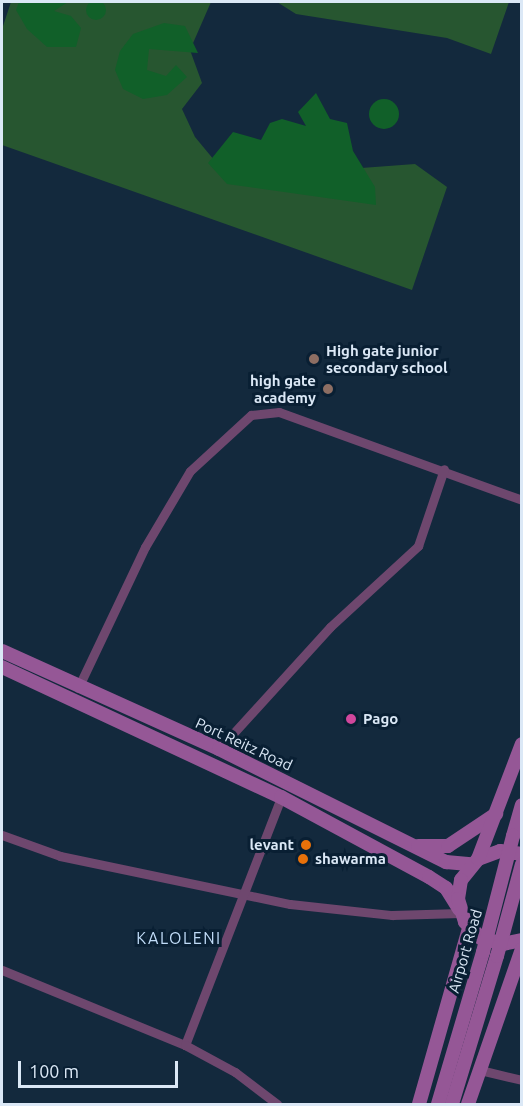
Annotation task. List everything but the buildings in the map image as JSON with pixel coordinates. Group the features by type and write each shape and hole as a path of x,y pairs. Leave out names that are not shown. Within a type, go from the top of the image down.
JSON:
{"main road":[{"name":"Port Reitz Road","path":"2,651 78,688 219,749 446,862 474,862"},
{"path":"2,667 281,797 429,877 446,888 469,928 495,943 522,940"},
{"path":"460,911 458,890 500,811 522,744"},
{"name":"Airport Road","path":"438,1104 522,805"},
{"path":"416,846 448,846 500,811"},
{"path":"474,862 500,851 522,854"},
{"name":"Airport Road","path":"452,1104 522,864"},
{"path":"419,1104 469,928"},
{"path":"468,1104 522,949"}],"street":[{"path":"78,688 130,577 185,479 220,437 251,415 279,412 444,469 522,500"},
{"path":"219,749 330,627 418,546 444,469"},
{"path":"185,1045 247,895 281,797"},
{"path":"2,835 60,856 247,895 392,915 460,911"},
{"path":"2,970 185,1045 235,1072 277,1104"},
{"path":"480,1070 522,1080"}],"green space":[{"path":"92,0 100,0 106,6 106,14 100,20 92,20 86,14 86,6"},
{"path":"11,2 211,2 190,50 202,83 182,109 195,137 229,178 415,164 447,187 412,290 2,145 2,29"},
{"path":"19,2 68,2 54,11 71,16 81,28 76,47 47,47 27,29 16,10"},
{"path":"277,2 509,2 491,54 447,38 296,14"},
{"path":"164,23 185,26 198,53 149,49 147,70 166,76 176,65 187,77 167,95 143,99 123,89 115,70 120,51 133,34"},
{"path":"316,93 330,119 347,123 353,151 375,187 376,205 227,184 208,163 233,132 261,140 270,123 282,119 306,126 298,112"},
{"path":"384,99 390,100 398,108 398,120 390,128 384,129 378,128 370,120 369,114 370,108 378,100"}],"place":[{"name":"High gate junior secondary school","path":"314,359"},
{"name":"high gate academy","path":"328,389"},
{"name":"Pago","path":"351,719"},
{"name":"levant","path":"306,845"},
{"name":"shawarma","path":"303,859"}],"district":[{"name":"KALOLENI","path":"179,938"}]}
